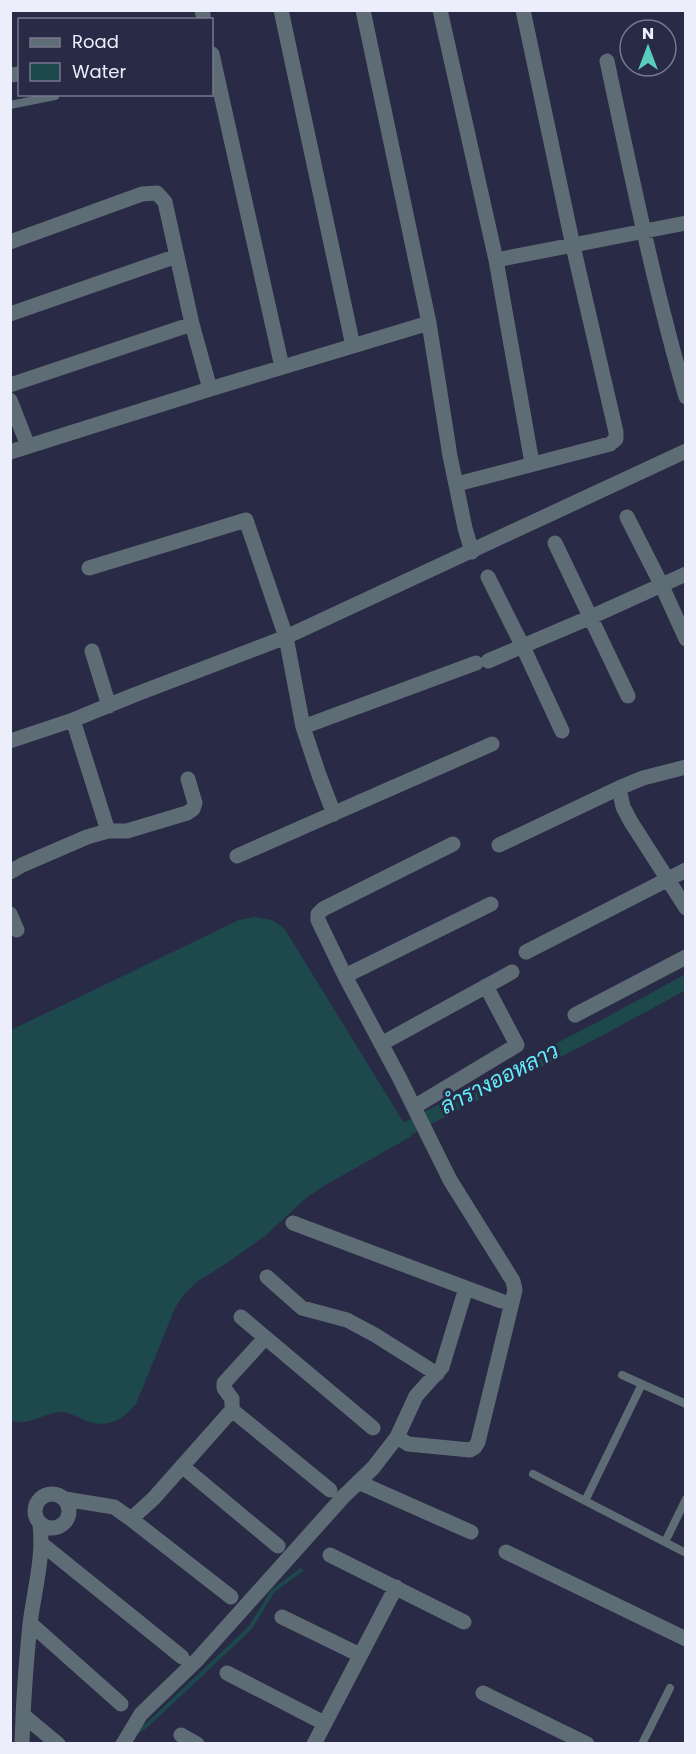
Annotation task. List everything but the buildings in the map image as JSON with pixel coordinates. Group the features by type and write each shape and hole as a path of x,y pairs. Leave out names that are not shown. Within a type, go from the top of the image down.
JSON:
{"street":[{"path":"281,10 353,346"},
{"path":"363,10 429,323 450,456 472,552"},
{"path":"440,10 496,260 532,463"},
{"path":"457,484 610,444 616,439 523,10"},
{"path":"213,58 282,367"},
{"path":"607,61 644,231 673,353 686,397"},
{"path":"10,242 142,194 157,193 165,202 192,324 210,389"},
{"path":"496,260 686,223"},
{"path":"10,314 177,256"},
{"path":"10,452 429,323"},
{"path":"10,385 192,324"},
{"path":"10,400 28,446"},
{"path":"10,741 73,720 286,637 685,452"},
{"path":"627,517 686,639"},
{"path":"89,568 246,520 286,637 303,727 334,814"},
{"path":"555,543 628,696"},
{"path":"303,727 523,647 686,574"},
{"path":"488,577 562,731"},
{"path":"92,651 109,706"},
{"path":"73,720 108,831"},
{"path":"237,856 492,744"},
{"path":"499,845 643,778 686,767"},
{"path":"10,872 76,842 108,831 127,831 187,813 193,809 195,803 188,779"},
{"path":"620,788 623,807 686,908"},
{"path":"397,1437 408,1444 470,1450 475,1447 515,1290 513,1281 450,1180 345,976 318,920 318,914 323,909 453,844"},
{"path":"526,952 686,870"},
{"path":"345,976 491,904"},
{"path":"10,914 17,930"},
{"path":"575,1015 686,957"},
{"path":"381,1044 512,972"},
{"path":"414,1107 517,1045 486,986"},
{"path":"293,1223 501,1301"},
{"path":"267,1277 302,1308 346,1320 375,1335 437,1374"},
{"path":"123,1743 141,1714 197,1660 373,1468 397,1437 416,1396 442,1367 466,1288"},
{"path":"241,1317 373,1428"},
{"path":"131,1519 183,1467 232,1410 232,1399 224,1388 224,1383 265,1338"},
{"path":"232,1410 330,1490"},
{"path":"183,1467 278,1546"},
{"path":"358,1482 471,1532"},
{"path":"22,1743 22,1715 30,1624 42,1545 40,1524 35,1510 42,1498 51,1494 65,1499 114,1507 231,1597"},
{"path":"40,1524 54,1528 63,1524 70,1512 65,1499"},
{"path":"42,1545 182,1657"},
{"path":"506,1552 686,1639"},
{"path":"330,1555 465,1622"},
{"path":"314,1743 396,1587"},
{"path":"282,1617 360,1655"},
{"path":"30,1624 121,1704"},
{"path":"227,1673 324,1723"},
{"path":"483,1693 582,1742"},
{"path":"22,1715 58,1743"},
{"path":"181,1735 197,1743"}],"lane":[{"path":"10,105 55,96"},
{"path":"622,1375 686,1404"},
{"path":"585,1501 642,1384"},
{"path":"533,1474 686,1553"},
{"path":"665,1542 686,1499"},
{"path":"642,1743 670,1688"}],"water":[{"path":"255,917 272,920 284,928 412,1136 306,1198 265,1236 198,1281 185,1293 175,1308 136,1404 121,1418 102,1424 61,1412 30,1421 11,1421 11,1030 239,920"}],"waterway":[{"name":"ลำรางออหลาว","path":"393,1136 686,982"},
{"path":"137,1732 250,1628 273,1591 301,1570"}]}
